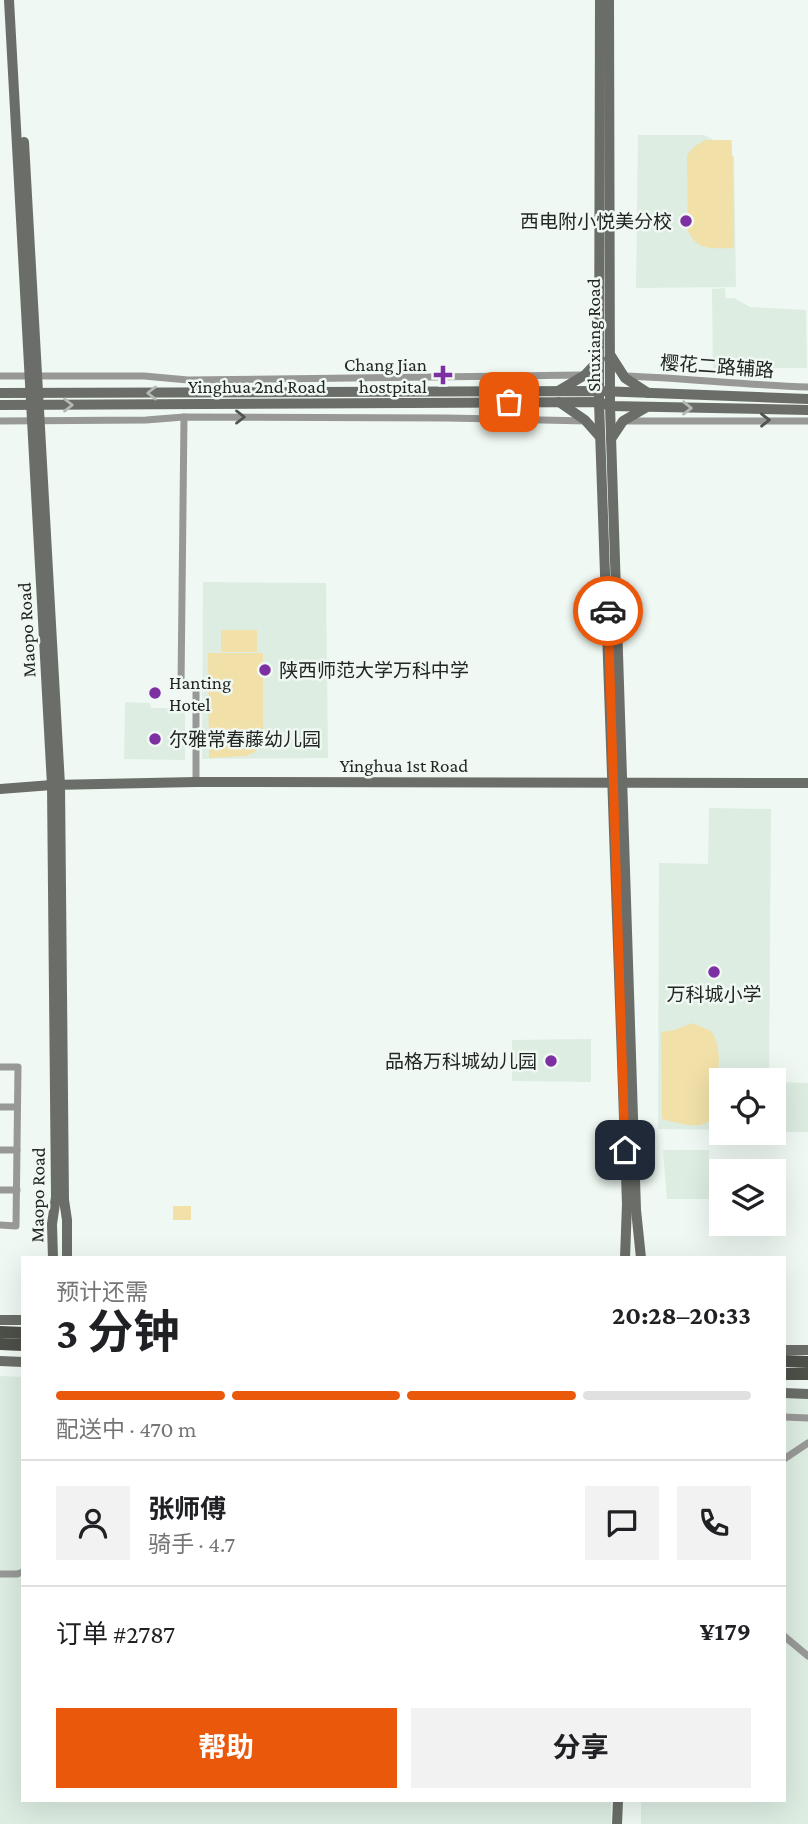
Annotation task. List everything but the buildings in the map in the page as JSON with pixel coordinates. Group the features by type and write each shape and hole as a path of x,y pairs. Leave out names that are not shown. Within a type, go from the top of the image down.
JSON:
{"main road":[{"path":"0,1332 21,1333"},
{"path":"0,1344 21,1345"},
{"path":"786,1361 808,1362"},
{"path":"786,1374 808,1374"}],"street":[{"name":"Maopo Road","path":"9,0 34,376"},
{"name":"Maopo Road","path":"16,0 56,785 67,1256"},
{"name":"Shuxiang Road","path":"600,0 605,357"},
{"name":"Shuxiang Road","path":"609,0 606,438 636,1210 641,1256"},
{"path":"647,407 624,421 606,438 558,397 605,357 632,384 651,394"},
{"name":"Yinghua 2nd Road","path":"0,376 144,376 188,380 585,375"},
{"name":"樱花二路辅路","path":"624,376 808,387"},
{"name":"Yinghua 2nd Road","path":"0,393 35,399"},
{"name":"Yinghua 2nd Road","path":"0,405 35,399 605,398 651,394 808,398"},
{"name":"Yinghua 2nd Road","path":"605,398 647,407 808,410"},
{"name":"Yinghua 2nd Road","path":"0,421 146,420 184,417 587,421"},
{"path":"184,417 181,686 196,687 196,782"},
{"path":"624,421 808,421"},
{"name":"Yinghua 1st Road","path":"0,789 196,782 808,783"},
{"name":"Shuxiang Road","path":"618,783 625,1256"},
{"name":"Maopo Road","path":"53,1256 52,1224 56,1197 56,785"},
{"path":"0,1067 18,1067 16,1226 0,1225"},
{"path":"0,1107 17,1107"},
{"path":"0,1150 17,1150"},
{"path":"0,1190 17,1190"},
{"path":"0,1320 21,1320"},
{"path":"786,1350 808,1350"},
{"path":"0,1361 21,1362"},
{"path":"786,1393 808,1394"},
{"path":"786,1418 808,1418"},
{"path":"786,1459 808,1443"},
{"path":"0,1574 21,1573"},
{"path":"786,1638 808,1656"},
{"path":"617,1824 618,1802"},
{"path":"624,1824 625,1802"}],"shaded area":[{"name":"西电附小悦美分校","path":"638,135 704,135 714,140 732,140 736,287 636,288"},
{"path":"705,140 731,140 734,248 702,246 688,231 687,155"},
{"path":"725,288 726,298 734,298 750,307 806,310 807,368 713,368 712,289"},
{"name":"陕西师范大学万科中学","path":"203,582 326,583 328,758 202,759"},
{"path":"221,630 257,630 257,652 221,652"},
{"path":"208,653 263,653 263,739 255,752 246,756 209,758"},
{"name":"尔雅常春藤幼儿园","path":"125,702 150,703 151,708 185,708 185,760 124,759"},
{"name":"万科城小学","path":"709,808 771,809 769,1068 709,1068 709,1130 658,1129 659,863 708,864"},
{"path":"692,1023 711,1031 716,1042 718,1068 709,1068 709,1120 700,1125 662,1119 661,1032"},
{"name":"品格万科城幼儿园","path":"591,1039 591,1082 512,1081 512,1040"},
{"path":"786,1082 808,1083 808,1132 786,1132"},
{"path":"663,1150 709,1150 709,1199 667,1199"},
{"path":"173,1206 191,1206 191,1220 173,1220"},
{"path":"0,1376 21,1377 21,1802 611,1802 611,1824 0,1824"},
{"path":"786,1397 808,1398 808,1824 641,1824 641,1802 786,1802"}],"way so far":[{"path":"509,402 559,402 585,420 600,437 608,611"}],"place":[{"name":"西电附小悦美分校","path":"686,221"},
{"name":"Chang Jian hostpital","path":"443,375"},
{"name":"陕西师范大学万科中学","path":"265,670"},
{"name":"Hanting Hotel","path":"155,693"},
{"name":"尔雅常春藤幼儿园","path":"155,739"},
{"name":"万科城小学","path":"714,972"},
{"name":"品格万科城幼儿园","path":"551,1061"}],"route":[{"path":"608,611 625,1150"}]}
